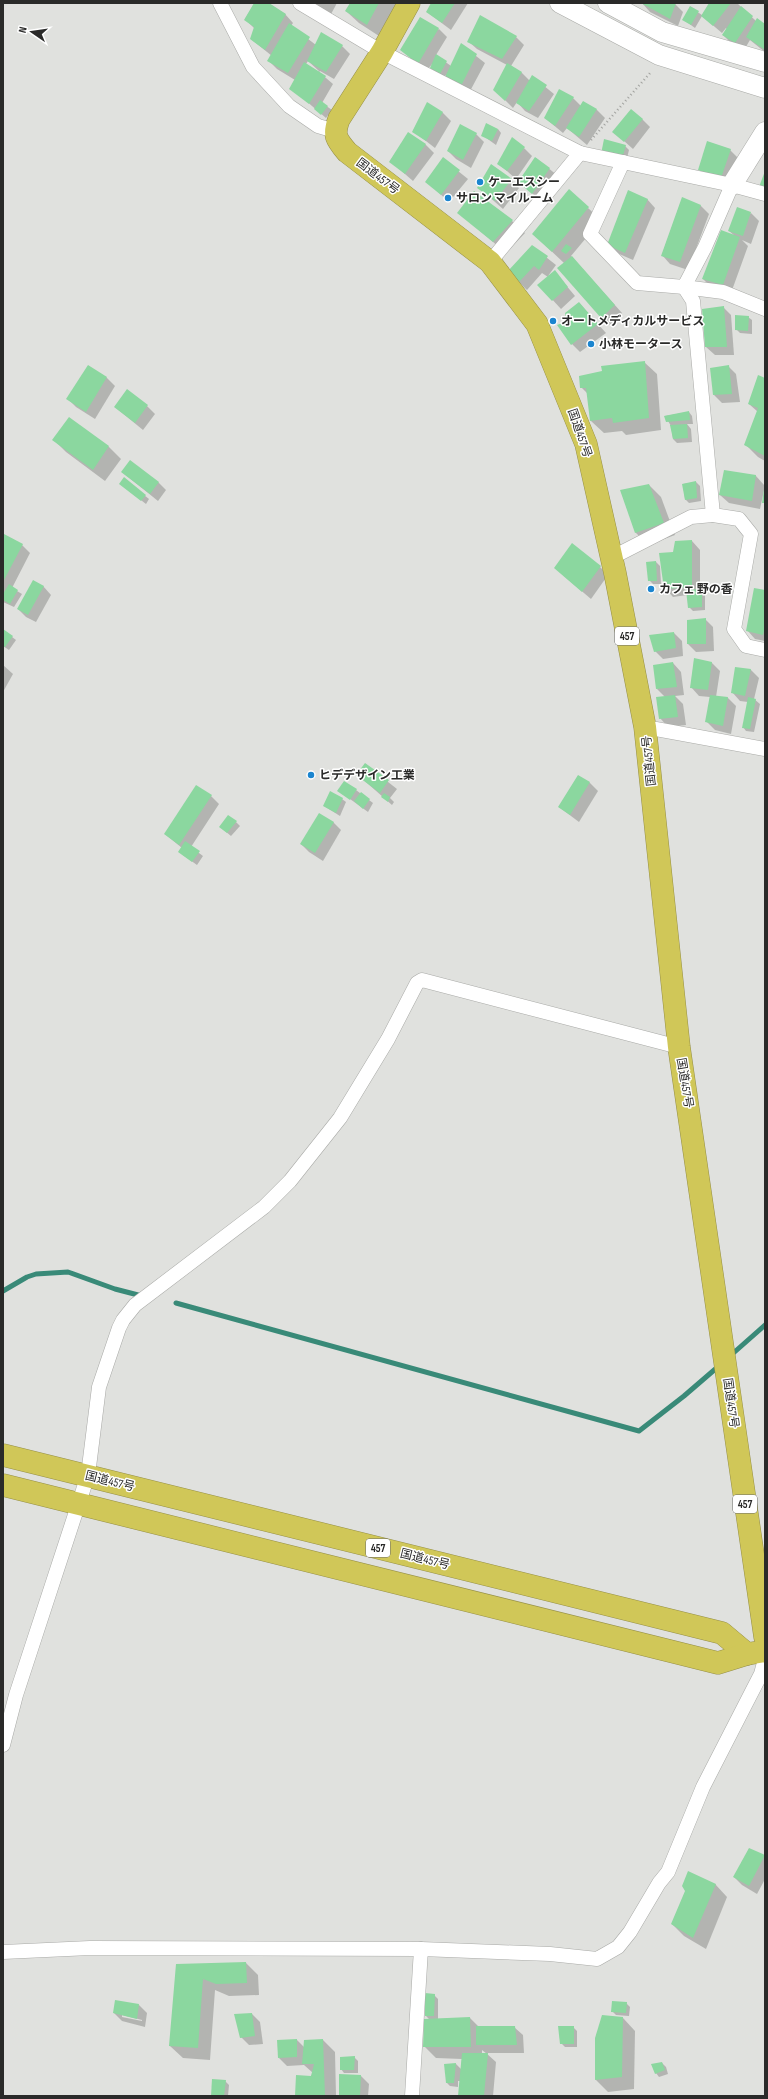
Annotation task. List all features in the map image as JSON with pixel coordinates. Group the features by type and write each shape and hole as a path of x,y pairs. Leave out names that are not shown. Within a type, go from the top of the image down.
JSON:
{"highway":[{"path":"335,131 339,119 382,52 409,3"},
{"name":"国道457号","path":"335,131 338,142 347,152 490,262 536,324 586,444 611,558 645,727 680,1047 765,1637"},
{"name":"国道457号","path":"3,1455 722,1633 759,1655"},
{"name":"457","path":"3,1485 718,1663 759,1655"}],"street":[{"path":"220,3 253,67 289,106 318,126 335,131"},
{"path":"300,3 382,52 580,153 732,184 765,194"},
{"path":"560,3 659,55 765,88"},
{"path":"608,3 662,32 765,62"},
{"path":"684,287 705,247 732,184 765,132"},
{"path":"490,262 580,153"},
{"path":"623,162 590,234 637,283 722,292 765,309"},
{"path":"684,287 693,301 714,515"},
{"path":"611,558 691,516 714,515 739,519 751,534 734,630 746,646 765,650"},
{"path":"645,727 765,749"},
{"path":"3,1745 10,1694 79,1504 88,1475 99,1387 122,1320 135,1305 264,1207 290,1181 340,1118 388,1039 417,983 422,980 680,1047"},
{"path":"3,1952 90,1948 421,1949 550,1954 597,1959 618,1947 630,1932 659,1883 668,1872 703,1787 761,1674 759,1655"},
{"path":"412,2096 421,1949"}],"path":[{"path":"580,153 651,72"}],"building":[{"path":"254,3 269,3 286,14 265,50 250,39 254,27 244,20"},
{"path":"350,3 379,3 367,25 345,11"},
{"path":"431,3 455,3 442,23 426,12"},
{"path":"641,3 676,3 670,19"},
{"path":"709,3 731,3 713,26 701,16"},
{"path":"690,6 699,11 691,25 682,20"},
{"path":"741,6 753,16 735,43 722,35"},
{"path":"480,15 517,36 502,59 467,42"},
{"path":"420,17 439,28 418,64 400,50"},
{"path":"757,18 765,24 765,50 746,37"},
{"path":"289,23 310,37 288,73 267,61"},
{"path":"321,32 343,45 326,72 307,61"},
{"path":"461,43 477,54 461,86 445,77"},
{"path":"436,54 447,61 440,74 430,68"},
{"path":"304,62 326,76 309,104 289,89"},
{"path":"507,63 522,72 505,101 493,90"},
{"path":"532,75 547,85 529,111 516,103"},
{"path":"559,89 574,97 555,126 544,118"},
{"path":"320,100 328,106 321,115 314,109"},
{"path":"583,101 597,109 579,137 566,128"},
{"path":"427,102 443,112 426,141 412,132"},
{"path":"631,109 643,119 624,142 612,132"},
{"path":"486,123 498,129 492,141 481,136"},
{"path":"460,124 477,133 463,160 447,151"},
{"path":"408,132 426,144 405,174 389,162"},
{"path":"512,137 525,147 507,171 497,164"},
{"path":"604,139 626,145 622,159 601,154"},
{"path":"707,141 731,149 721,178 698,170"},
{"path":"443,157 460,170 441,195 425,182"},
{"path":"535,157 550,168 532,194 518,182"},
{"path":"491,164 512,179 495,201 477,188"},
{"path":"765,171 765,189 759,187"},
{"path":"569,189 589,207 552,252 532,234"},
{"path":"628,190 648,199 625,253 607,245"},
{"path":"474,191 513,220 493,242 457,213"},
{"path":"682,197 701,205 680,262 661,256"},
{"path":"737,207 751,212 743,236 728,231"},
{"path":"721,230 740,237 723,285 702,279"},
{"path":"566,244 572,248 566,254 561,251"},
{"path":"532,245 548,256 539,270 534,266 519,282 507,272"},
{"path":"572,256 615,305 601,318 557,268"},
{"path":"555,270 568,287 552,301 537,285"},
{"path":"579,302 598,324 571,345 557,325 567,321 565,313"},
{"path":"724,306 727,347 705,347 702,309"},
{"path":"735,315 749,316 748,331 735,330"},
{"path":"645,361 649,418 613,423 612,418 590,421 586,388 580,388 579,376 602,371 601,366"},
{"path":"88,365 107,377 86,412 66,399"},
{"path":"729,365 732,394 713,395 710,368"},
{"path":"758,375 765,378 765,456 744,445 758,408 748,404"},
{"path":"127,389 148,405 135,423 114,407"},
{"path":"689,411 690,420 666,422 664,416"},
{"path":"69,417 109,446 93,470 52,440"},
{"path":"687,424 688,438 673,439 670,425"},
{"path":"130,460 159,482 150,494 121,472"},
{"path":"724,470 756,475 752,501 719,495"},
{"path":"124,477 146,495 141,501 119,484"},
{"path":"696,481 697,498 685,500 682,484"},
{"path":"649,484 664,523 635,533 620,490"},
{"path":"764,489 765,503 762,503"},
{"path":"4,534 23,544 3,582 3,536"},
{"path":"692,540 692,587 664,589 659,553 673,552 675,541"},
{"path":"572,543 601,566 582,592 554,568"},
{"path":"656,561 657,581 648,581 646,562"},
{"path":"33,580 44,586 28,615 17,609"},
{"path":"9,584 18,590 10,604 3,600 3,594"},
{"path":"754,588 765,590 765,627 763,635 746,631"},
{"path":"702,589 702,607 688,608 686,590"},
{"path":"706,618 706,644 687,644 687,620"},
{"path":"3,629 13,636 5,647 3,646"},
{"path":"674,632 676,648 654,652 649,635"},
{"path":"694,658 712,662 708,690 690,688"},
{"path":"673,662 677,687 656,689 653,665"},
{"path":"735,667 751,669 745,696 731,693"},
{"path":"675,695 678,717 659,719 656,697"},
{"path":"710,695 728,697 723,726 705,722"},
{"path":"748,697 756,699 750,729 742,728"},
{"path":"365,763 389,780 380,793 356,775"},
{"path":"578,775 590,782 570,815 558,807"},
{"path":"344,781 357,789 350,800 337,791"},
{"path":"196,785 212,795 179,845 164,834"},
{"path":"330,791 343,798 336,813 323,806"},
{"path":"361,792 370,799 363,809 354,801"},
{"path":"384,793 390,797 388,802 381,797"},
{"path":"319,813 334,822 315,853 300,844"},
{"path":"228,815 237,821 227,833 219,827"},
{"path":"185,841 200,851 192,862 178,852"},
{"path":"749,1848 765,1855 749,1886 733,1877"},
{"path":"688,1871 716,1884 693,1938 671,1924 685,1891 682,1886"},
{"path":"246,1962 247,1983 216,1984 203,1979 198,2048 169,2046 176,1964"},
{"path":"425,1993 435,1994 434,2016 425,2016"},
{"path":"115,2000 139,2004 137,2019 113,2013"},
{"path":"612,2001 627,2002 626,2013 611,2012"},
{"path":"252,2013 255,2036 240,2038 234,2014"},
{"path":"602,2015 623,2017 622,2077 595,2080 595,2038"},
{"path":"470,2017 471,2047 423,2047 424,2019"},
{"path":"476,2026 515,2026 517,2045 476,2045"},
{"path":"558,2026 574,2026 574,2044 560,2044"},
{"path":"297,2039 297,2057 278,2058 277,2040"},
{"path":"323,2039 325,2096 295,2096 296,2075 311,2076 314,2064 302,2064 304,2040"},
{"path":"462,2053 488,2053 484,2096 458,2096"},
{"path":"355,2056 354,2070 340,2070 340,2057"},
{"path":"662,2062 665,2070 655,2074 651,2064"},
{"path":"456,2063 454,2083 446,2083 444,2064"},
{"path":"339,2074 361,2075 360,2096 339,2096"},
{"path":"212,2079 226,2080 224,2096 211,2096"}],"waterway":[{"path":"3,1291 27,1277 36,1274 68,1272 115,1289 142,1296"},
{"path":"176,1303 639,1431 684,1396 720,1365"},
{"path":"730,1356 765,1325"}],"place":[{"name":"ケーエスシー","path":"480,182"},
{"name":"サロン マイルーム","path":"448,198"},
{"name":"オートメディカルサービス","path":"553,321"},
{"name":"小林モータース","path":"591,344"},
{"name":"カフェ 野の香","path":"651,589"},
{"name":"ヒデデザイン工業","path":"311,775"}]}
